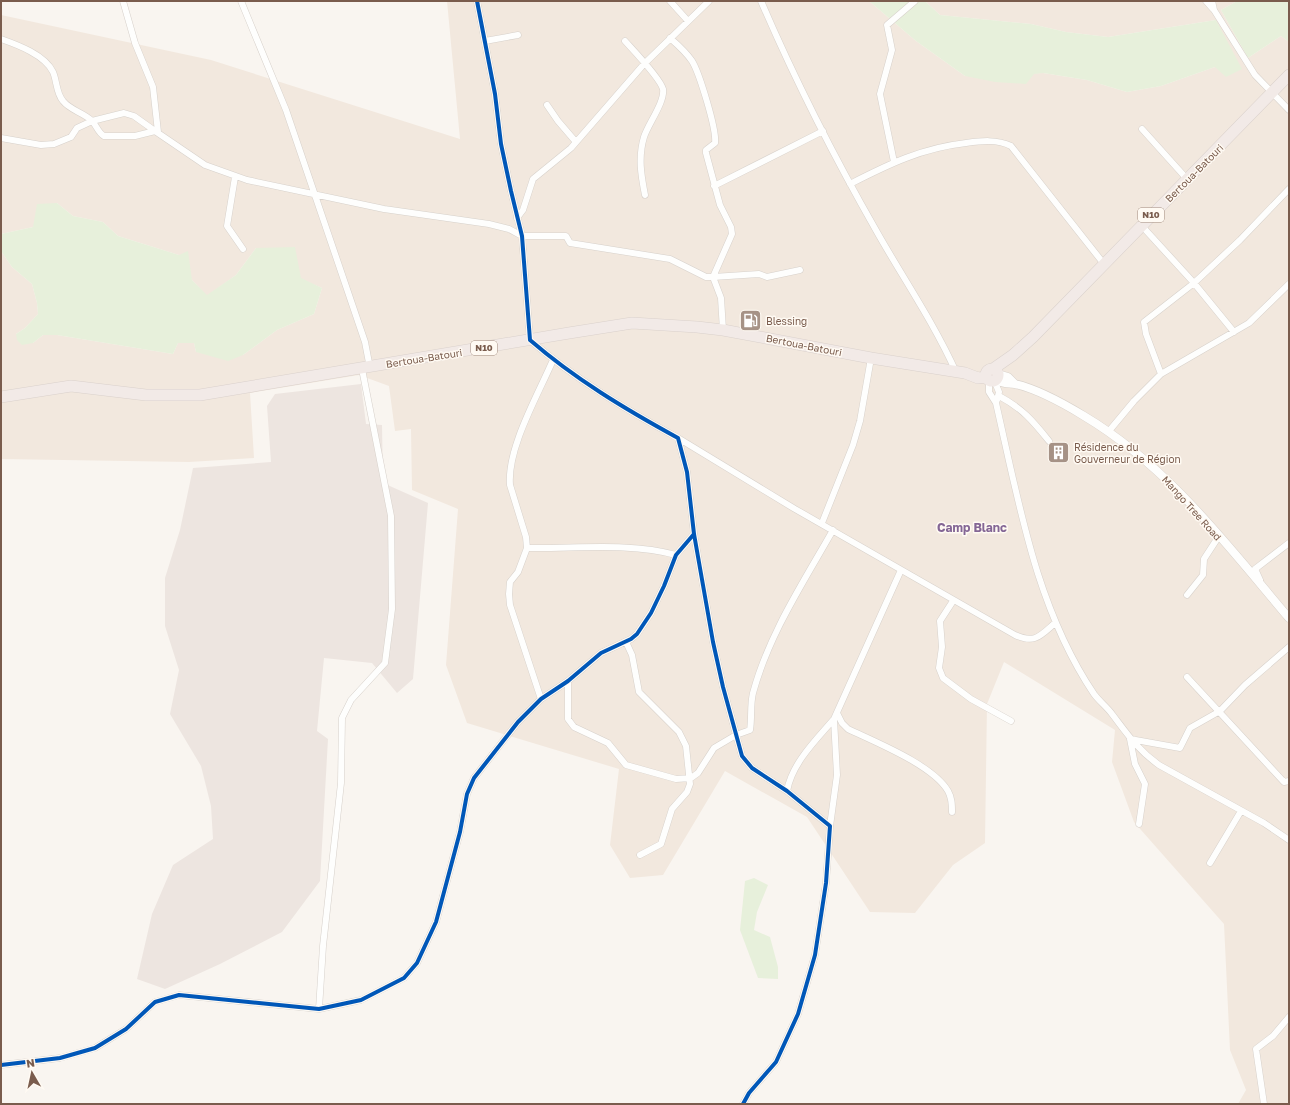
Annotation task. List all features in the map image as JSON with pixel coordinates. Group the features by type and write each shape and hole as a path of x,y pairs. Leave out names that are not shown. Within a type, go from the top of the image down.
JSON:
{"highway":[{"name":"Bertoua-Batouri","path":"1,398 71,386 146,395 200,395 632,323 724,330 871,358 961,372 978,378 992,375 1005,368 1013,355 1289,75"}],"main road":[{"name":"Mango Tree Road","path":"992,375 1002,383 1015,384 1066,405 1109,432 1158,469 1219,536 1289,618"}],"street":[{"path":"123,1 135,43 153,87 156,132"},
{"path":"241,1 286,110 365,342 366,368 391,516 392,609 385,663 352,700 342,718 341,783 323,946 319,1009"},
{"path":"477,1 495,94 501,144 522,236 530,340 553,360 620,406 678,438 953,601 1014,635 1028,640 1034,639 1055,623"},
{"path":"670,1 688,21"},
{"path":"517,218 523,210 533,179 576,142 644,64 708,1"},
{"path":"762,1 793,72 850,184 895,265 961,372"},
{"path":"894,162 880,94 892,50 888,25 914,1"},
{"path":"1206,1 1214,10 1255,75 1289,110"},
{"path":"1212,1 1214,10"},
{"path":"485,41 518,34"},
{"path":"670,38 692,61 698,72 716,140 714,145 705,152 720,205 731,227 732,234 713,277 721,298 724,330"},
{"path":"1,39 36,56 48,64 53,72 61,99 68,107 92,121 101,135 135,136 156,132"},
{"path":"625,41 661,84 663,93 647,128 641,149 641,174 645,195"},
{"path":"547,105 558,121 576,142"},
{"path":"1,138 41,145 54,144 71,137 77,128 92,121 128,114 142,120 156,132 205,165 235,177 282,188 314,193 384,209 488,224 509,229 522,236 566,236 570,243 670,259 706,278 759,274 767,277 800,270"},
{"path":"1142,129 1187,179"},
{"path":"714,186 823,131"},
{"path":"850,184 894,162 929,149 982,141 1002,143 1011,146 1104,264"},
{"path":"235,177 228,226 243,249"},
{"path":"1160,374 1146,334 1144,322 1194,283 1240,240 1289,189"},
{"path":"1141,225 1194,283 1234,332"},
{"path":"1109,432 1134,401 1160,374 1234,332 1257,317 1289,284"},
{"path":"822,523 853,445 860,422 871,358"},
{"path":"541,699 512,615 509,594 510,582 518,572 527,548 526,537 510,485 509,476 520,434 553,360"},
{"path":"992,375 999,389 999,396 996,403"},
{"path":"992,375 989,392 996,403 1033,557 1055,623 1095,695 1107,708 1136,747 1159,765 1289,840"},
{"path":"999,396 1014,404 1031,418 1049,441"},
{"path":"678,438 687,472 694,534 713,642 742,756 749,764 787,791 830,826"},
{"path":"568,681 568,719 574,727 608,744 626,766 676,779 691,778 698,773 714,748 736,735 750,730 752,695 769,646 793,600 833,530"},
{"path":"1,1065 60,1058 95,1048 126,1029 155,1002 179,995 319,1009 361,1000 404,978 417,963 436,922 460,832 467,794 474,778 514,727 541,699 568,681 601,653 626,642 637,634 651,613 664,586 676,555 694,534"},
{"path":"1187,595 1203,575 1204,559 1219,536"},
{"path":"1262,586 1255,569 1289,542"},
{"path":"527,548 621,548 657,550 676,555"},
{"path":"787,791 789,781 798,765 834,719 865,646 901,570"},
{"path":"953,601 940,620 942,647 939,668 940,674 943,678 971,699 1011,721"},
{"path":"626,642 632,655 640,692 671,723 685,741 691,778 687,792 672,809 661,844 640,855"},
{"path":"1130,739 1180,748 1190,728 1220,711 1245,684 1289,647"},
{"path":"1187,677 1284,782 1289,781"},
{"path":"837,713 842,723 848,729 921,766 935,776 948,792 952,801 952,812"},
{"path":"743,1104 749,1094 776,1062 798,1014 815,955 826,883 830,826 837,775 834,719"},
{"path":"1130,739 1135,764 1145,784 1139,824"},
{"path":"1210,863 1241,811"},
{"path":"1264,1104 1256,1049 1273,1036 1289,1017"}],"shaded area":[{"path":"447,1 869,1 916,41 965,76 1043,73 1087,80 1127,92 1161,86 1215,67 1216,20 1108,37 1066,32 1031,24 940,15 925,1 1237,1 1221,10 1248,58 1281,36 1289,42 1289,1104 1238,1104 1246,1090 1230,1050 1224,924 1134,822 1112,762 1115,730 1004,662 987,704 985,843 953,865 915,913 870,912 807,817 725,771 663,875 630,878 610,845 619,769 467,723 446,665 458,509 412,490 411,429 395,431 389,386 359,375 250,393 254,458 189,462 1,459 1,251 12,267 32,284 38,314 25,328 16,334 33,343 43,335 57,335 173,354 178,343 194,343 196,352 243,355 277,330 314,314 322,288 301,279 256,248 236,275 207,296 192,280 179,255 118,236 103,222 73,216 57,203 33,227 1,234 1,15 211,60 460,139"},
{"path":"361,384 366,424 382,425 383,483 428,503 413,679 397,693 372,663 324,658 317,731 328,739 320,881 282,932 220,964 165,989 137,979 152,914 173,865 213,839 211,806 201,766 170,714 179,670 165,626 165,578 180,530 193,468 271,462 267,406 275,394"}],"green space":[{"path":"869,1 925,1 940,15 1031,24 1066,32 1108,37 1216,20 1242,69 1226,77 1215,67 1161,86 1127,92 1087,80 1043,73 1034,74 1026,84 995,82 965,76 916,41"},
{"path":"1237,1 1289,1 1289,42 1281,36 1248,58 1221,10"},
{"path":"57,203 73,216 103,222 118,236 179,255 188,251 192,280 207,295 236,275 256,248 295,247 301,278 322,288 314,314 277,330 243,355 228,361 196,352 194,343 178,343 173,354 57,335 43,335 33,343 22,345 17,340 16,334 25,328 38,314 37,303 32,284 12,267 1,251 1,234 33,227 37,204"},
{"path":"754,878 768,885 757,912 754,930 770,937 778,967 778,979 758,978 740,930 745,881"}],"cycle path":[{"path":"477,1 495,94 501,144 522,236 530,340 565,368 601,393 678,438 687,472 694,534 713,642 723,687 742,756 752,768 787,791 830,826 826,883 815,955 798,1014 776,1062 749,1093 743,1104"},
{"path":"1,1065 60,1058 95,1048 126,1029 155,1002 179,995 319,1009 361,1000 404,978 417,963 436,922 460,832 467,794 474,778 518,722 541,699 568,681 601,653 631,639 637,634 651,613 664,586 676,555 694,534"}],"place":[{"name":"Blessing","path":"750,321"},
{"name":"Résidence du Gouverneur de Région","path":"1059,453"}],"district":[{"name":"Camp Blanc","path":"972,528"}]}
